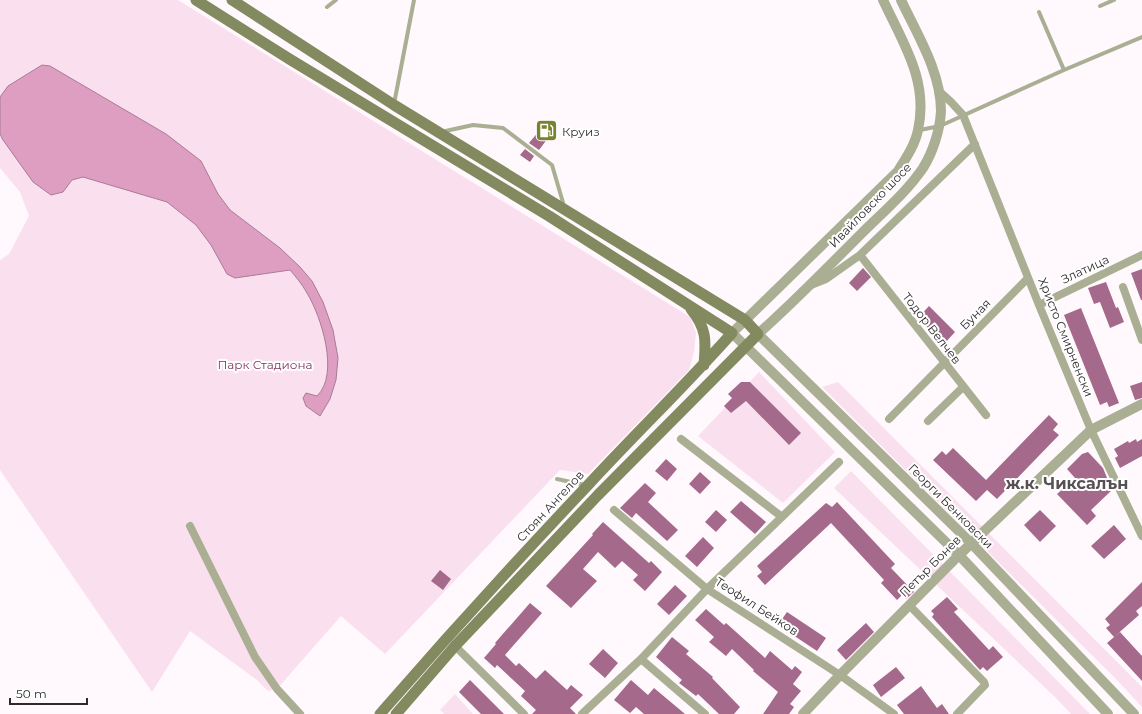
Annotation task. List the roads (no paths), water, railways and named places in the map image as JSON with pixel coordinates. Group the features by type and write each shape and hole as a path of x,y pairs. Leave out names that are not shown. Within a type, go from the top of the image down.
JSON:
{"main road":[{"path":"196,0 291,60 549,216 732,333"},
{"name":"Георги Бенковски","path":"232,0 394,105 745,320 758,334"},
{"path":"686,303 697,317 704,330 704,365"},
{"name":"Стоян Ангелов","path":"380,714 446,639 587,486 704,365 732,333"},
{"path":"396,714 455,646 598,495 758,334"}],"street":[{"name":"Ивайловско шосе","path":"745,320 898,171 909,153 918,131 921,96 919,82 914,67 883,0"},
{"name":"Ивайловско шосе","path":"758,334 808,287 907,188 923,167 932,148 940,126 941,109 939,92 934,72 927,54 902,0"},
{"path":"939,92 963,115"},
{"name":"Христо Смирненски","path":"963,115 1038,305 1091,430 1142,536"},
{"path":"808,287 826,279 860,255 975,144"},
{"name":"Тодор Велчев","path":"860,255 986,415"},
{"name":"Златица","path":"1038,305 1142,255"},
{"name":"Буная","path":"889,419 1028,278"},
{"path":"1124,287 1142,340"},
{"name":"Стоян Ангелов","path":"732,333 745,320"},
{"path":"732,333 746,345 959,555 1108,714"},
{"name":"Георги Бенковски","path":"758,334 971,543 1134,714"},
{"path":"928,421 963,387"},
{"name":"Петър Бонев","path":"803,714 971,543 1091,430 1142,404"},
{"path":"682,439 782,517"},
{"path":"582,714 641,659 707,588 839,462"},
{"name":"Теофил Бейков","path":"614,510 707,588 840,675 894,714"},
{"path":"190,526 255,657 277,689 300,714"},
{"path":"909,605 984,682 985,685 957,714"},
{"path":"455,646 524,714"},
{"path":"641,659 705,714"}],"lane":[{"path":"327,7 336,0"},
{"path":"394,105 414,0"},
{"path":"1100,6 1114,0"},
{"path":"1039,12 1064,70"},
{"path":"918,131 940,126 1064,70 1142,37"},
{"path":"439,132 473,125 503,128 552,165 566,210"},
{"path":"557,479 587,486"}],"place":[{"name":"Круиз","path":"546,131"}],"district":[{"name":"ж.к. Чиксалън","path":"1067,483"}],"park label":[{"name":"Парк Стадиона","path":"265,364"}]}
